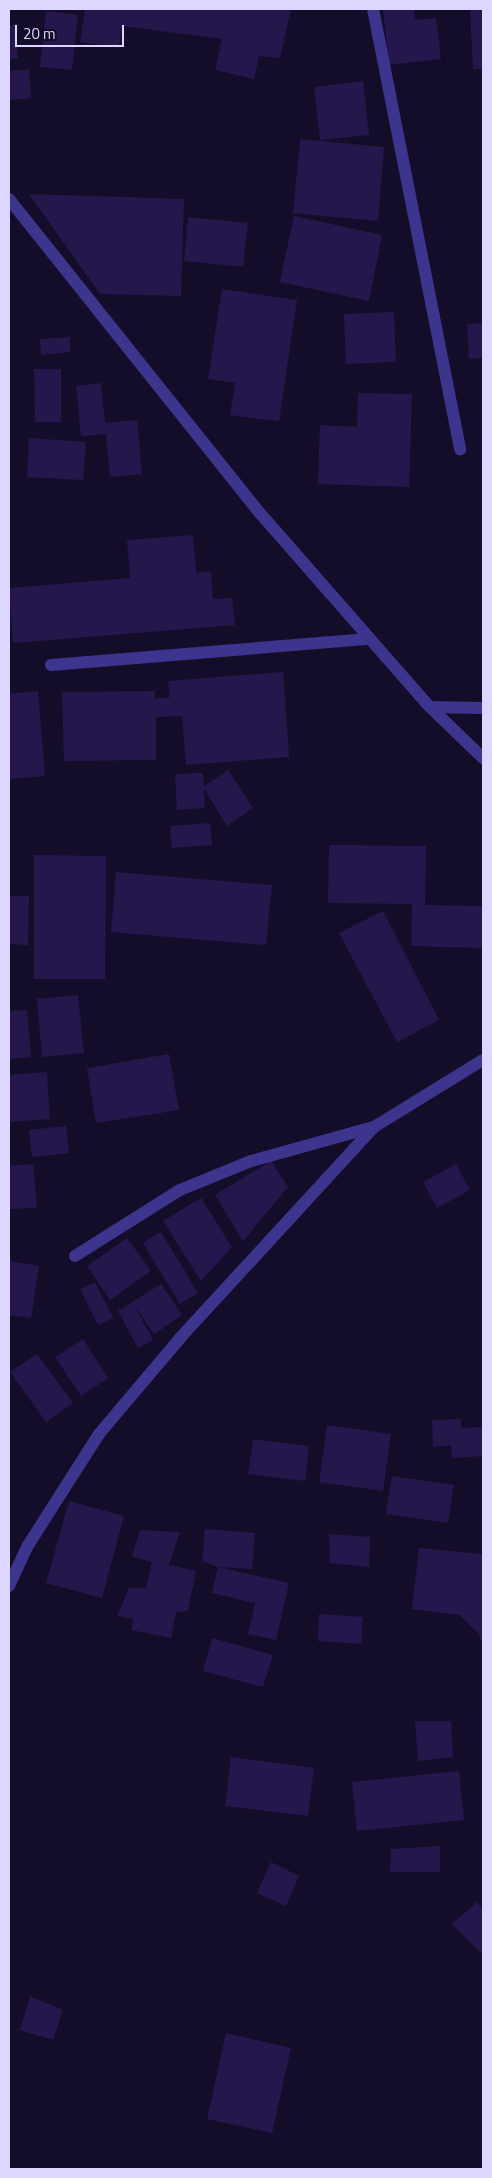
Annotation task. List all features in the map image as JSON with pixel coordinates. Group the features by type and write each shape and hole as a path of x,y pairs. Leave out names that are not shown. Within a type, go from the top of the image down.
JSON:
{"street":[{"path":"373,9 460,449"},
{"path":"9,199 246,496 430,707 483,758"},
{"path":"51,665 369,639"},
{"path":"430,707 483,708"},
{"path":"9,1586 27,1547 99,1434 180,1338 374,1127 483,1060"},
{"path":"75,1256 180,1190 251,1161 374,1127"}],"building":[{"path":"85,9 291,9 280,58 259,56 254,79 215,70 222,39 122,26 119,48 80,42"},
{"path":"383,9 414,9 415,20 436,18 441,59 389,65"},
{"path":"470,9 483,9 483,69 473,69"},
{"path":"46,11 78,15 72,70 40,67"},
{"path":"15,25 18,58 9,59 9,26"},
{"path":"29,69 31,98 9,100 9,71"},
{"path":"363,81 369,135 320,140 314,87"},
{"path":"300,139 384,147 378,221 293,213"},
{"path":"29,194 184,199 181,296 100,294"},
{"path":"294,216 382,235 369,301 280,282"},
{"path":"188,217 248,223 243,267 184,261"},
{"path":"222,289 297,300 279,421 230,415 235,383 208,379"},
{"path":"394,312 396,362 346,364 344,314"},
{"path":"483,323 483,358 469,359 467,324"},
{"path":"70,337 70,352 41,355 40,339"},
{"path":"34,369 61,369 61,422 35,422"},
{"path":"101,383 105,423 137,420 142,474 110,477 106,434 81,436 76,386"},
{"path":"358,393 412,394 409,487 318,484 320,425 357,427"},
{"path":"29,438 86,442 83,480 27,477"},
{"path":"193,535 196,573 211,571 213,599 232,598 235,625 13,643 9,588 130,578 127,540"},
{"path":"283,672 289,757 186,765 182,716 156,717 156,760 64,761 62,692 155,691 155,699 170,697 168,681"},
{"path":"38,691 45,776 9,779 9,694"},
{"path":"228,770 253,808 227,826 203,787"},
{"path":"203,773 205,808 177,810 175,774"},
{"path":"210,823 212,845 172,848 170,826"},
{"path":"329,845 426,846 425,905 483,906 483,948 411,946 412,904 328,903"},
{"path":"34,855 106,856 105,979 34,979"},
{"path":"116,872 272,885 266,945 111,932"},
{"path":"9,896 29,896 28,945 9,944"},
{"path":"383,911 439,1020 397,1042 339,933"},
{"path":"78,995 84,1053 42,1057 37,999"},
{"path":"27,1010 31,1057 9,1059 9,1011"},
{"path":"169,1054 179,1110 96,1123 87,1068"},
{"path":"47,1072 50,1119 9,1122 9,1075"},
{"path":"66,1126 69,1153 32,1157 29,1130"},
{"path":"271,1161 288,1187 243,1241 215,1195"},
{"path":"33,1164 37,1208 10,1209 9,1166"},
{"path":"456,1164 470,1190 437,1208 423,1182"},
{"path":"201,1198 232,1247 201,1281 163,1221"},
{"path":"161,1232 198,1293 180,1304 143,1243"},
{"path":"127,1238 151,1271 110,1300 87,1266"},
{"path":"9,1261 39,1266 31,1318 9,1315"},
{"path":"95,1282 113,1318 98,1325 80,1289"},
{"path":"161,1284 182,1315 154,1334 134,1305 153,1340 138,1348 118,1311"},
{"path":"83,1339 108,1378 81,1396 55,1357"},
{"path":"37,1354 73,1403 46,1422 10,1372"},
{"path":"461,1419 461,1428 483,1427 483,1456 452,1458 451,1445 433,1447 432,1420"},
{"path":"327,1425 391,1434 383,1491 319,1482"},
{"path":"253,1439 309,1446 305,1481 248,1474"},
{"path":"392,1476 454,1485 448,1523 386,1514"},
{"path":"69,1501 124,1516 102,1598 46,1583"},
{"path":"205,1529 255,1533 252,1569 218,1567 202,1561"},
{"path":"140,1530 180,1532 169,1565 196,1571 188,1611 176,1612 171,1638 131,1630 133,1619 117,1616 129,1588 146,1588 152,1562 132,1556"},
{"path":"329,1534 370,1537 369,1567 330,1563"},
{"path":"419,1548 483,1554 483,1646 478,1633 459,1615 412,1609"},
{"path":"218,1567 289,1583 276,1640 248,1634 255,1603 212,1593"},
{"path":"319,1614 363,1617 361,1644 318,1641"},
{"path":"212,1638 273,1655 263,1687 203,1671"},
{"path":"415,1721 451,1721 453,1757 418,1761"},
{"path":"231,1757 314,1768 308,1816 225,1806"},
{"path":"459,1771 464,1820 357,1831 352,1782"},
{"path":"440,1846 440,1872 390,1872 391,1849"},
{"path":"271,1862 299,1876 286,1906 257,1893"},
{"path":"477,1902 483,1909 483,1955 452,1924"},
{"path":"30,1996 63,2010 53,2040 20,2030"},
{"path":"226,2033 291,2048 272,2133 207,2119"}]}
